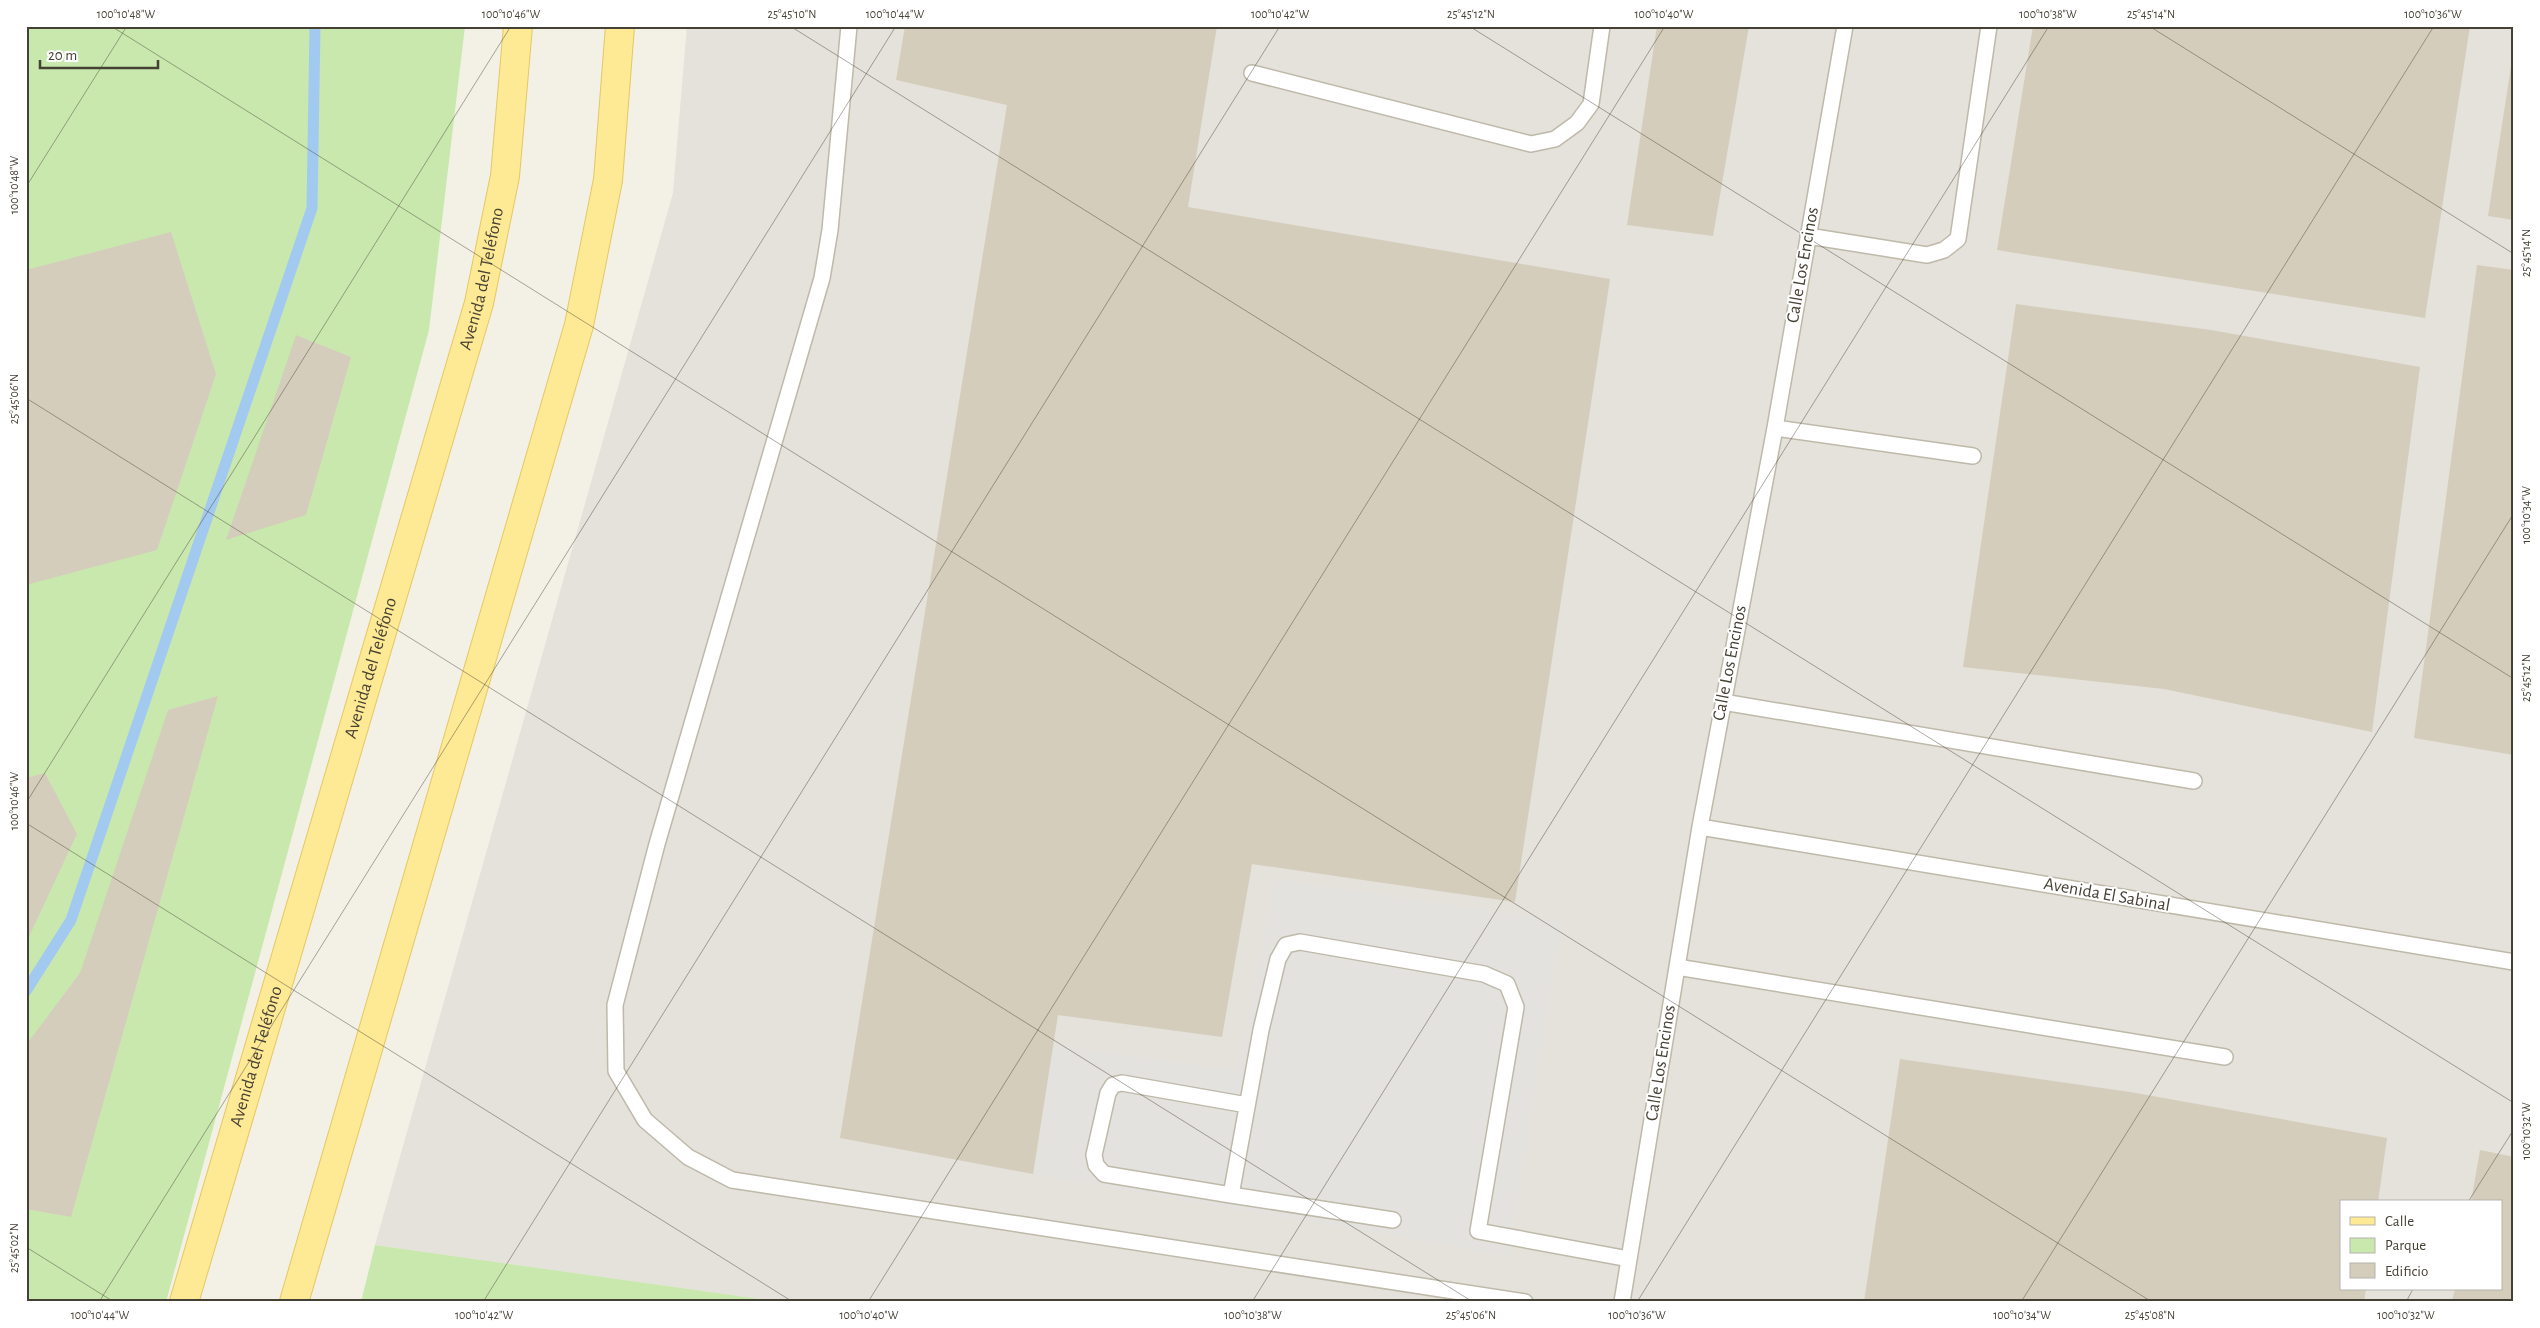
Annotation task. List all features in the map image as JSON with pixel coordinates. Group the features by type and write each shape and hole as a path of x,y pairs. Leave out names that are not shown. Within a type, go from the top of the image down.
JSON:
{"main road":[{"name":"Avenida del Teléfono","path":"184,1302 479,303 505,176 518,26"},
{"path":"294,1302 580,325 608,180 620,26"}],"lane":[{"path":"848,26 830,230 822,278 657,844 615,1005 616,1071 645,1120 688,1157 732,1180 1525,1302"},
{"path":"1252,74 1531,144 1555,139 1577,123 1591,104 1602,26"},
{"name":"Calle Los Encinos","path":"1622,1302 1700,827 1775,428 1844,26"},
{"path":"1808,236 1927,255 1944,250 1958,239 1989,26"},
{"path":"1775,428 1973,456"},
{"path":"1723,702 2194,781"},
{"name":"Avenida El Sabinal","path":"1700,827 2514,962"},
{"path":"1231,1195 1247,1105 1278,959 1286,945 1300,942 1484,974 1507,984 1516,1007 1478,1231 1629,1259"},
{"path":"1677,967 2225,1057"},
{"path":"1247,1105 1122,1083 1114,1086 1108,1093 1094,1155 1096,1166 1104,1174 1393,1220"}],"shaded area":[{"path":"687,26 2514,26 2514,1302 781,1302 375,1245 673,193"},
{"path":"1276,879 1561,921 1509,1256 1033,1174 1053,1045 1237,1071"}],"green space":[{"path":"26,26 465,26 429,330 166,1302 26,1302"},
{"path":"375,1245 781,1302 361,1302"}],"building":[{"path":"905,26 1217,26 1188,207 1610,279 1515,902 1252,864 1222,1037 1058,1015 1033,1174 840,1138 1007,105 896,80"},
{"path":"1657,26 1749,26 1713,236 1627,225"},
{"path":"2033,26 2470,26 2425,318 1997,250"},
{"path":"2514,53 2514,220 2488,216"},
{"path":"171,232 216,374 157,550 26,585 26,270"},
{"path":"2477,265 2514,270 2514,755 2414,738"},
{"path":"2016,304 2211,330 2420,367 2372,732 2164,689 1963,667"},
{"path":"296,335 351,357 306,515 226,540"},
{"path":"218,696 71,1217 26,1209 26,1045 80,973 168,710"},
{"path":"45,773 77,834 26,943 26,778"},
{"path":"1900,1059 2130,1092 2387,1138 2378,1200 2340,1200 2340,1290 2366,1290 2364,1302 1864,1302"},
{"path":"2480,1150 2514,1157 2514,1302 2452,1302 2455,1290 2502,1290 2502,1200 2471,1200"}],"waterway":[{"path":"26,991 71,920 312,208 315,26"}]}
